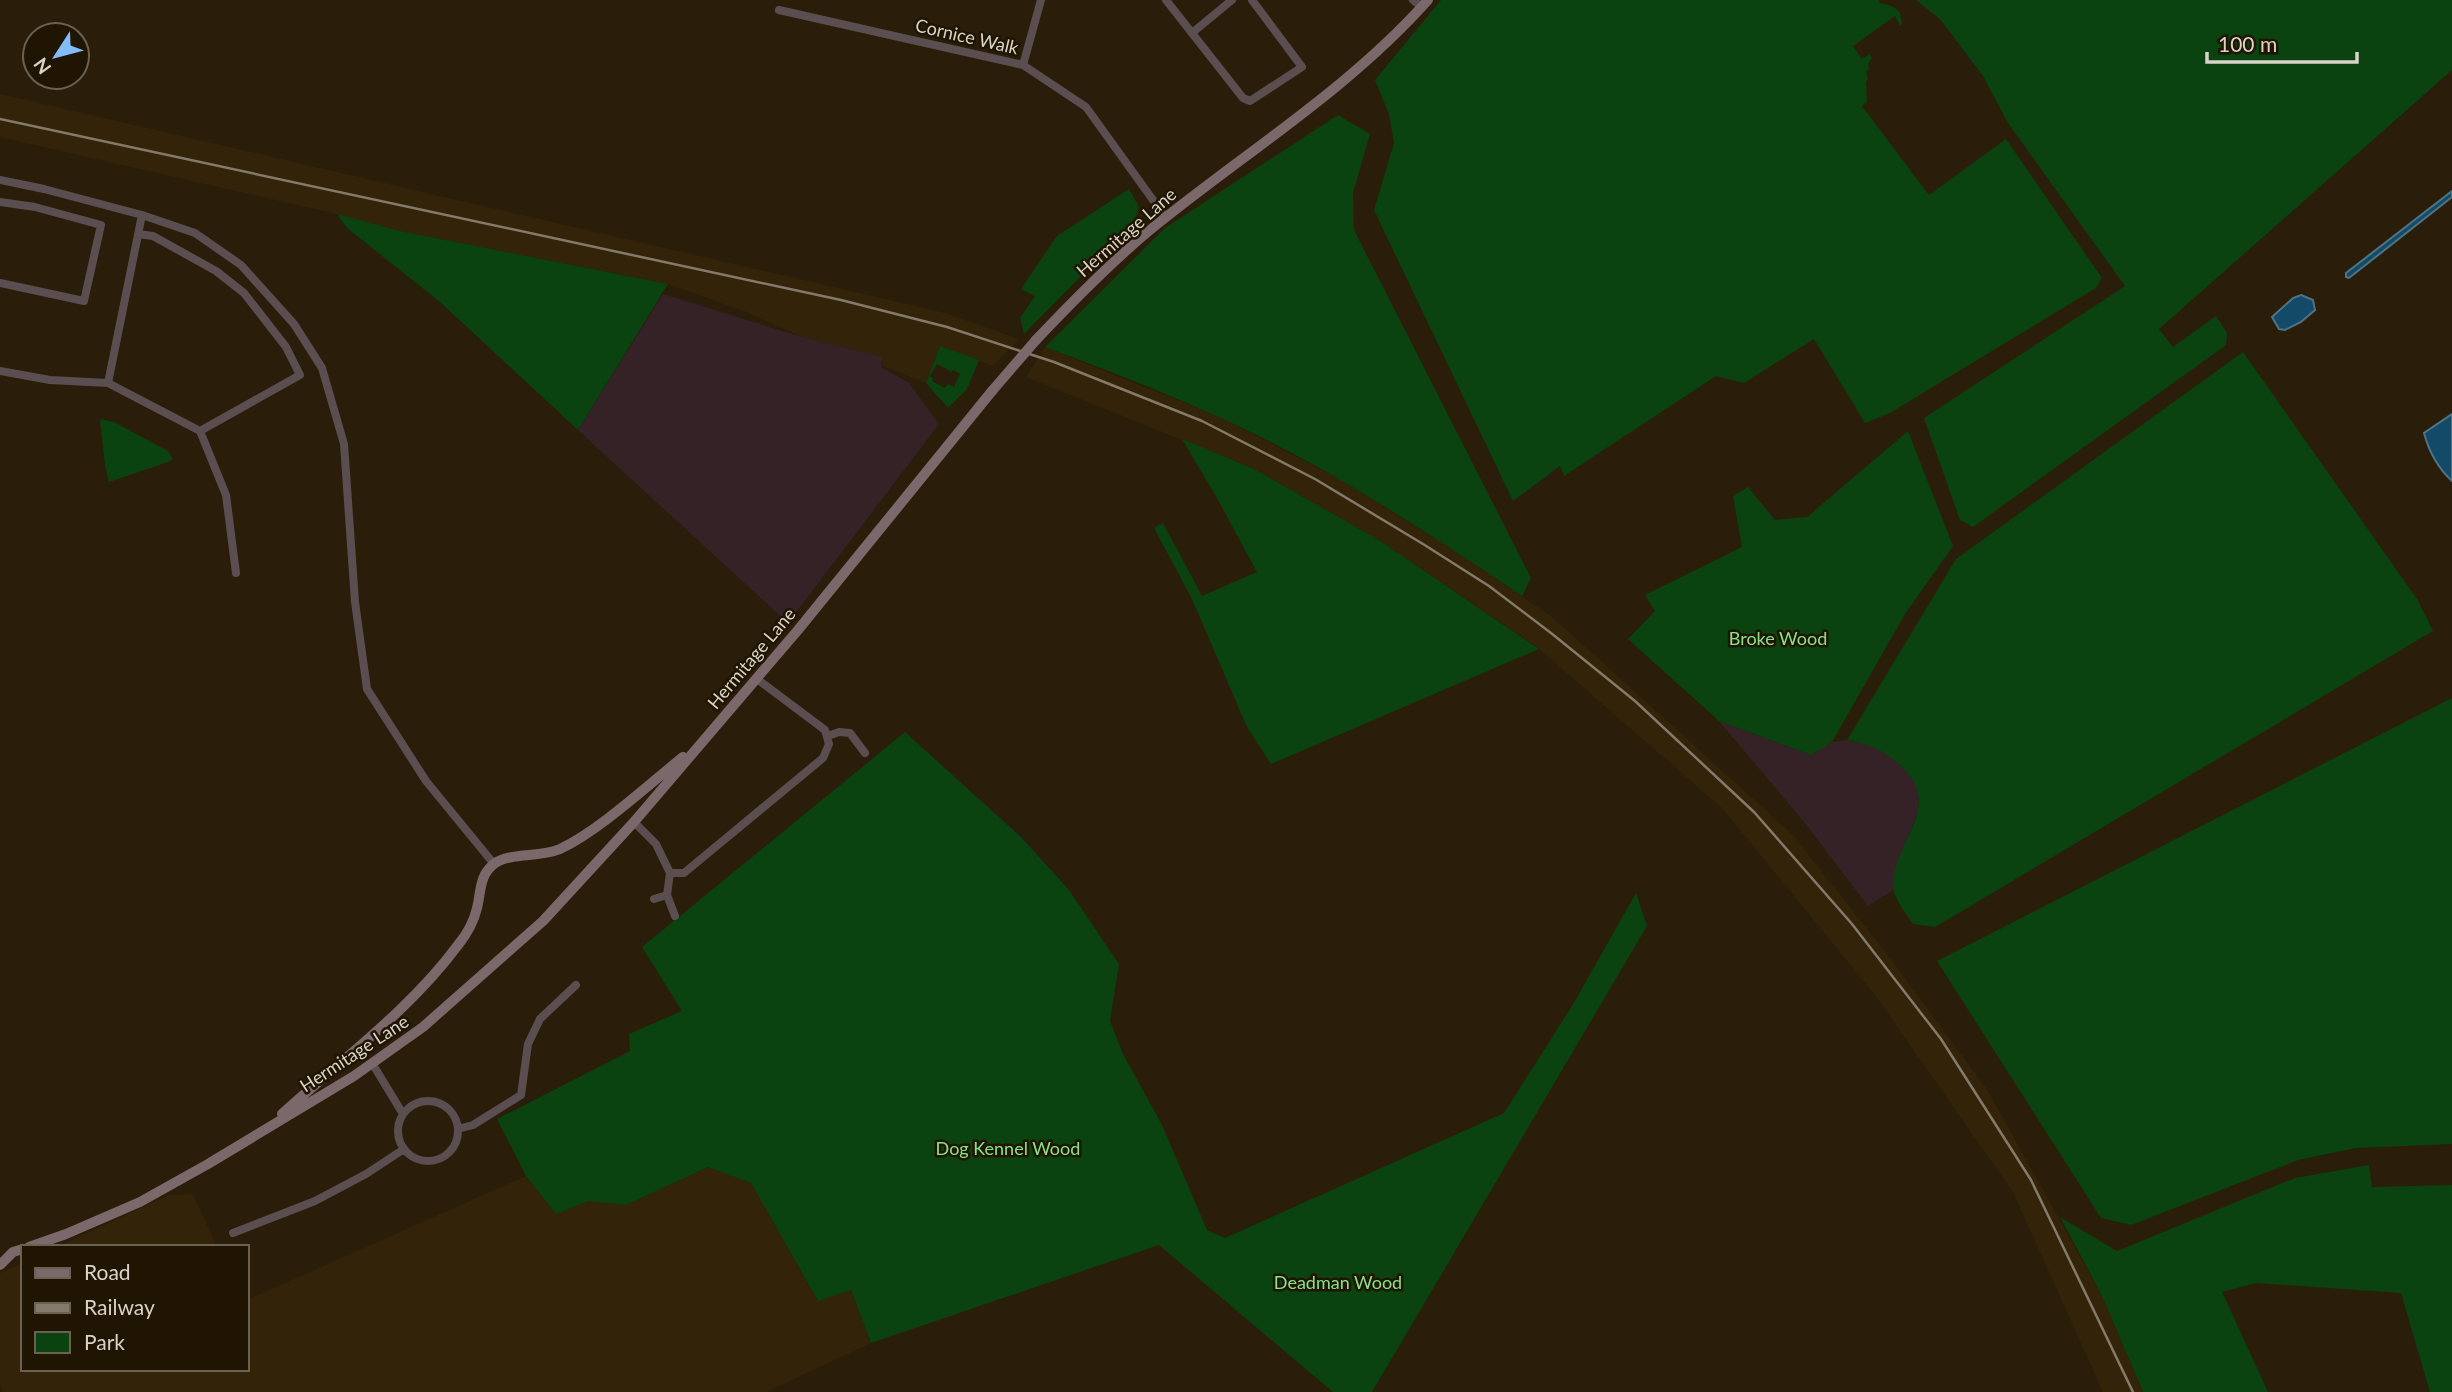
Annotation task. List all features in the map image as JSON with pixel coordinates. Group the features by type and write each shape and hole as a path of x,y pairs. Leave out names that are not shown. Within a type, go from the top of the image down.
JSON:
{"main road":[{"name":"Hermitage Lane","path":"35,1245 140,1202 372,1063 423,1027 544,921 634,822 757,679 992,391 1069,305 1150,230 1347,79 1421,2"},
{"path":"264,1130 384,1023 458,946 471,926 484,876 494,864 513,857 537,856 560,849 597,825 703,741"},
{"path":"0,1249 18,1251"},
{"path":"0,1265 18,1251"}],"street":[{"path":"1023,65 1041,0"},
{"path":"1167,0 1243,98 1250,101 1302,67 1252,0"},
{"path":"1192,33 1232,0"},
{"name":"Cornice Walk","path":"779,10 1023,65 1086,107 1166,218"},
{"path":"0,180 44,188 142,215 195,233 242,265 294,324 322,368 344,444 355,602 367,689 426,781 494,864"},
{"path":"0,202 35,207 102,225 84,302 0,283"},
{"path":"108,383 142,215"},
{"path":"138,234 153,236 216,271 244,292 286,347 300,375 200,431"},
{"path":"0,371 50,380 108,383 200,431 226,495 236,573"},
{"path":"670,873 681,874 688,871 823,758 828,749 825,730 757,679"},
{"path":"828,736 839,732 850,733 865,752"},
{"path":"634,822 656,844 670,873 667,895 675,916"},
{"path":"654,899 667,895"},
{"path":"458,1129 473,1125 521,1095 528,1044 540,1019 576,985"},
{"path":"372,1063 403,1114"},
{"path":"436,1102 451,1112 458,1129 454,1147 439,1159 420,1160 404,1149 398,1132 403,1114 417,1103 436,1102"},
{"path":"233,1233 315,1201 366,1174 404,1149"}],"shaded area":[{"path":"0,94 945,313 1019,339 993,366 940,346 926,383 883,366 883,357 802,337 744,311 668,284 400,231 0,137"},
{"path":"663,294 802,337 883,357 881,367 909,383 939,424 788,623 578,430"},
{"path":"1045,347 1217,416 1336,477 1461,555 1552,617 1792,834 1890,958 1988,1091 2102,1296 2143,1392 2103,1392 2013,1192 1875,995 1723,809 1537,647 1379,540 1254,469 1026,377"},
{"path":"1719,721 1811,755 1832,742 1847,740 1870,744 1902,767 1919,791 1918,811 1894,877 1893,890 1868,906 1805,823"},
{"path":"708,1167 751,1183 817,1300 851,1290 871,1343 766,1392 3,1392 0,1383 0,1273 21,1264 21,1371 248,1371 248,1300 526,1176 556,1214 588,1200 626,1205"},
{"path":"193,1194 216,1245 61,1245 169,1195"}],"green space":[{"path":"1441,0 1878,0 1896,9 1901,15 1902,24 1900,26 1895,16 1853,46 1862,59 1870,54 1872,58 1866,72 1867,102 1862,106 1929,195 2006,139 2102,278 2096,288 1890,413 1865,423 1814,339 1744,383 1716,376 1564,476 1560,466 1513,501 1374,210 1394,143 1389,114 1375,80"},
{"path":"1916,0 2452,0 2452,70 2159,329 2173,347 2216,316 2227,333 2226,345 1973,527 1960,520 1924,418 2125,286 2008,123 1983,76 1940,19"},
{"path":"1338,115 1370,134 1353,193 1354,230 1531,578 1522,596 1454,550 1302,458 1194,406 1045,347 1165,228"},
{"path":"1129,189 1139,207 1134,222 1024,334 1020,318 1035,296 1021,289 1057,236"},
{"path":"337,214 400,231 668,284 578,430 439,301 347,228"},
{"path":"940,346 979,360 967,389 948,408 926,383","holes":["937,364 952,372 953,370 960,374 954,387 948,384 945,388 932,381 930,376"]},
{"path":"2243,352 2417,599 2433,631 1935,927 1913,924 1898,901 1893,886 1895,871 1917,812 1919,798 1915,783 1898,763 1885,753 1847,740 1956,559"},
{"path":"100,419 114,422 168,451 173,459 109,482"},
{"name":"Broke Wood","path":"1908,431 1953,546 1905,614 1832,742 1811,755 1719,721 1628,639 1655,611 1645,595 1742,547 1733,496 1748,487 1775,520 1807,517"},
{"path":"1182,439 1254,469 1379,540 1539,649 1271,764 1247,727 1192,599 1154,528 1163,523 1202,596 1257,572"},
{"path":"2452,698 2452,1144 2356,1148 2298,1160 2131,1225 2101,1218 1937,961"},
{"name":"Dog Kennel Wood","path":"905,732 1021,837 1069,890 1119,964 1110,1021 1123,1054 1162,1125 1207,1230 1225,1238 1504,1113 1572,1006 1636,893 1647,926 1372,1392 1333,1392 1159,1245 871,1343 851,1290 818,1301 751,1183 708,1167 626,1205 588,1201 556,1214 526,1176 497,1119 630,1051 629,1034 682,1011 642,947"},
{"path":"2369,1165 2372,1187 2452,1185 2452,1392 2430,1392 2401,1293 2256,1283 2222,1292 2268,1392 2143,1392 2102,1296 2060,1217 2117,1251 2295,1178"}],"water":[{"path":"2452,191 2452,197 2349,278 2346,277 2346,273"},
{"path":"2301,295 2313,300 2315,310 2301,322 2285,330 2279,329 2272,317 2293,298"},
{"path":"2452,414 2452,481 2435,459 2424,433"}],"railway":[{"path":"0,119 841,300 947,327 1054,362 1202,421 1315,479 1489,586 1551,633 1635,701 1754,812 1852,924 1941,1039 2031,1180 2133,1392"}],"park label":[{"name":"Deadman Wood","path":"1338,1282"}]}
